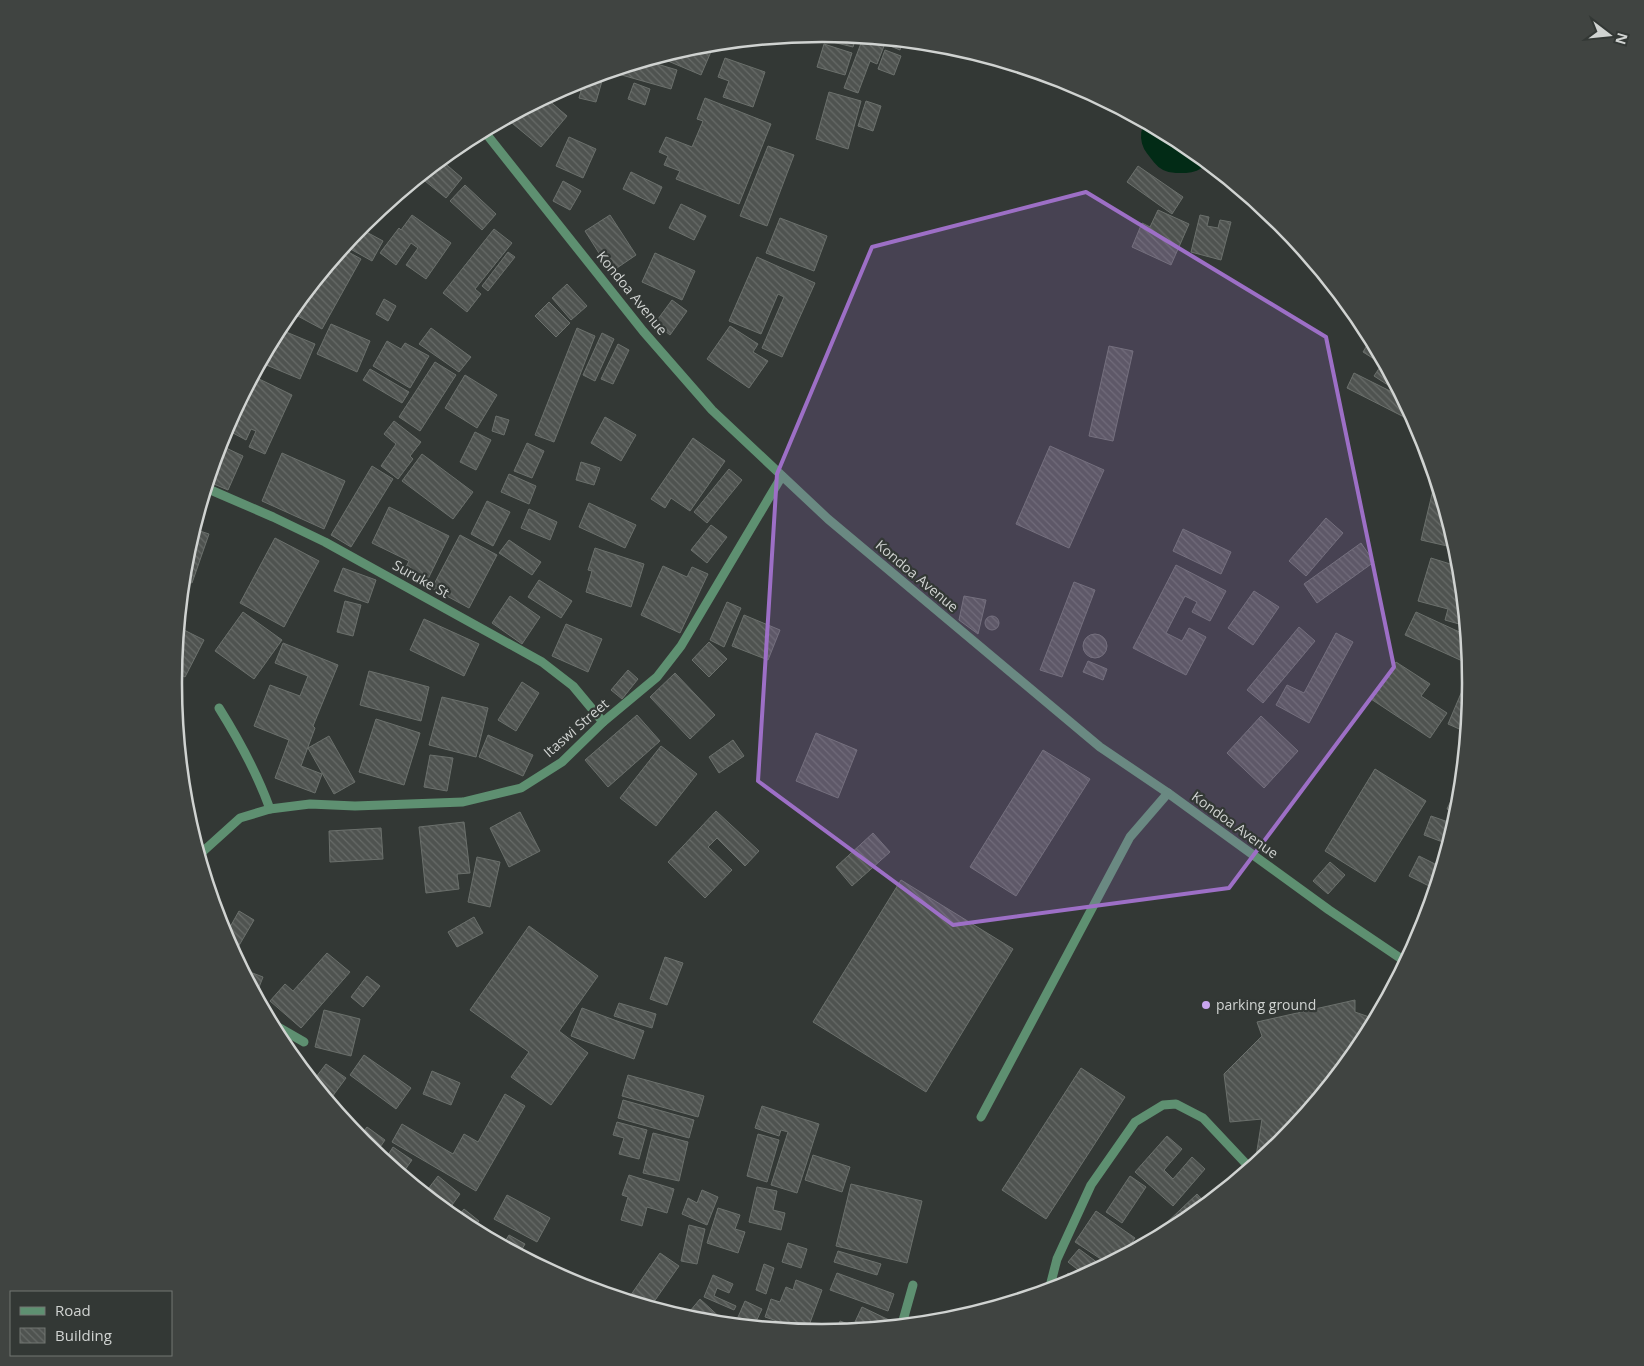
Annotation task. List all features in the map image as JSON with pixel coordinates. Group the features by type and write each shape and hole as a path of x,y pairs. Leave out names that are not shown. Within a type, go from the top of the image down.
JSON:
{"street":[{"name":"Kondoa Avenue","path":"488,136 644,330 712,410 828,519 1100,747 1168,793 1329,910 1400,958"},
{"name":"Itaswi Street","path":"204,851 240,818 270,809 310,804 354,806 463,802 521,788 562,762 604,722 657,677 681,646 782,476"},
{"name":"Suruke St","path":"211,490 325,542 542,662 573,686 604,722"},
{"path":"219,708 242,745 270,809"},
{"path":"981,1117 1130,837 1168,793"},
{"path":"284,1030 304,1042"},
{"path":"1051,1281 1060,1251 1091,1186 1135,1122 1163,1105 1176,1104 1203,1118 1246,1163"},
{"path":"904,1318 913,1284"}],"highlighted area":[{"path":"1086,192 1326,337 1394,667 1229,888 953,925 758,781 777,474 872,247"}],"building":[{"path":"835,43 854,44 853,47"},
{"path":"824,44 852,53 845,75 817,67"},
{"path":"861,44 884,46 877,64 870,61 858,93 844,88"},
{"path":"885,50 901,56 894,75 878,69"},
{"path":"711,53 701,75 669,61"},
{"path":"725,58 765,72 753,107 723,97 729,81 718,77"},
{"path":"657,64 677,70 671,89 620,75"},
{"path":"602,81 596,102 579,98 581,89"},
{"path":"634,83 650,89 645,105 628,99"},
{"path":"829,92 861,101 848,149 816,139"},
{"path":"705,98 771,124 739,204 676,179 680,171 664,165 668,156 659,152 666,137 692,147 703,121 697,119"},
{"path":"866,101 881,106 873,131 858,126"},
{"path":"552,103 567,116 541,147 512,123"},
{"path":"569,137 596,149 583,178 556,166"},
{"path":"768,146 794,155 767,226 740,216"},
{"path":"446,165 462,178 446,198 425,181"},
{"path":"1138,166 1183,197 1172,214 1127,182"},
{"path":"631,172 662,187 654,204 623,189"},
{"path":"563,181 581,191 570,210 553,201"},
{"path":"465,185 496,214 482,230 450,201"},
{"path":"681,204 706,216 694,240 669,228"},
{"path":"1158,210 1189,224 1171,265 1132,247 1142,223 1150,227"},
{"path":"412,215 451,243 426,279 406,265 418,248 411,243 396,265 380,253 399,228 401,230"},
{"path":"610,215 636,255 611,272 585,231"},
{"path":"1200,215 1209,217 1207,226 1218,228 1220,220 1231,222 1221,260 1191,252"},
{"path":"780,218 827,236 814,271 766,253"},
{"path":"494,229 512,243 475,289 481,294 467,312 443,293"},
{"path":"367,232 383,241 372,261 351,249"},
{"path":"348,252 361,259 322,329 297,316"},
{"path":"508,252 515,257 488,291 482,286"},
{"path":"655,253 695,271 682,300 642,282"},
{"path":"757,257 815,283 782,357 762,348 784,297 778,294 761,334 729,321"},
{"path":"567,284 587,306 571,320 552,298"},
{"path":"384,299 396,306 388,321 376,314"},
{"path":"672,300 687,311 670,335 655,323"},
{"path":"549,302 570,323 556,337 535,316"},
{"path":"331,324 370,341 357,372 317,354"},
{"path":"730,326 758,344 753,352 768,361 749,388 707,359"},
{"path":"431,328 471,357 459,372 419,344"},
{"path":"577,328 595,336 554,442 535,435"},
{"path":"286,332 315,344 300,379 266,365"},
{"path":"602,333 614,339 595,381 583,375"},
{"path":"387,341 401,349 405,343 429,356 410,388 373,366"},
{"path":"618,344 629,350 613,384 601,379"},
{"path":"1109,346 1133,351 1113,441 1089,436"},
{"path":"1367,346 1375,359 1363,352"},
{"path":"435,362 456,375 420,431 399,417"},
{"path":"1379,368 1388,385 1374,376"},
{"path":"370,369 409,392 402,403 363,380"},
{"path":"1354,373 1392,392 1404,417 1347,388"},
{"path":"465,375 497,395 477,428 445,408"},
{"path":"259,379 292,395 265,454 249,447 256,431 251,429 246,440 233,433"},
{"path":"496,416 509,420 504,435 492,431"},
{"path":"605,417 636,435 621,461 591,443"},
{"path":"394,421 421,442 410,456 413,459 398,479 381,466 396,444 384,434"},
{"path":"475,432 491,440 476,470 460,462"},
{"path":"693,438 725,461 690,511 671,498 665,508 651,499"},
{"path":"527,443 544,451 532,478 514,471"},
{"path":"1050,446 1104,470 1069,548 1016,524"},
{"path":"226,448 243,456 228,490 213,484"},
{"path":"282,453 345,481 324,529 262,501"},
{"path":"422,454 473,492 453,519 402,481"},
{"path":"581,462 600,468 594,485 576,480"},
{"path":"372,466 393,479 351,547 331,535"},
{"path":"729,469 742,480 707,523 694,512"},
{"path":"509,474 536,486 529,504 501,492"},
{"path":"1433,490 1447,546 1421,540"},
{"path":"487,501 510,512 493,546 471,534"},
{"path":"589,503 636,525 625,548 579,527"},
{"path":"389,507 449,536 427,581 404,571 409,561 372,543"},
{"path":"529,509 557,522 550,540 521,528"},
{"path":"1326,518 1343,533 1306,576 1289,561"},
{"path":"711,525 727,537 707,563 691,550"},
{"path":"1183,529 1231,552 1221,574 1173,551"},
{"path":"200,531 209,534 192,583 190,582"},
{"path":"460,535 497,555 469,608 432,588"},
{"path":"275,538 319,561 284,627 240,603"},
{"path":"509,540 541,562 532,575 499,553"},
{"path":"1361,543 1374,562 1317,603 1304,584"},
{"path":"595,548 644,564 631,607 586,592 592,571 588,570"},
{"path":"1431,558 1451,564 1459,624 1445,620 1448,609 1418,601"},
{"path":"1176,565 1226,591 1210,621 1192,612 1197,602 1185,596 1166,633 1182,641 1189,628 1206,637 1186,675 1133,648"},
{"path":"663,566 687,577 692,567 708,574 680,633 641,615"},
{"path":"343,568 376,580 368,603 334,591"},
{"path":"539,580 572,601 561,618 528,597"},
{"path":"1074,582 1095,590 1062,677 1040,670"},
{"path":"1254,591 1279,607 1253,645 1228,628"},
{"path":"510,596 540,617 522,644 492,623"},
{"path":"964,596 986,600 978,634 959,620"},
{"path":"345,601 361,605 353,636 337,632"},
{"path":"727,602 741,608 724,647 710,640"},
{"path":"243,612 282,640 254,679 215,651"},
{"path":"1416,612 1460,632 1461,661 1405,635"},
{"path":"744,615 780,630 768,660 732,646"},
{"path":"989,616 995,616 999,623 995,630 989,630 985,626 985,620"},
{"path":"424,619 479,644 464,676 410,650"},
{"path":"566,624 602,639 588,672 552,656"},
{"path":"1299,627 1315,641 1263,703 1247,690"},
{"path":"184,630 204,640 185,677 182,675"},
{"path":"1336,633 1353,642 1309,723 1276,705 1287,685 1304,693"},
{"path":"1095,634 1103,638 1107,646 1103,654 1095,658 1087,654 1083,646 1087,638"},
{"path":"709,642 727,659 709,677 692,660"},
{"path":"283,643 338,665 313,726 315,728 301,766 322,774 315,793 275,778 289,740 254,726 270,685 300,696 308,676 275,663"},
{"path":"1088,661 1107,669 1103,680 1083,672"},
{"path":"1396,662 1430,684 1421,696 1447,713 1430,738 1371,699"},
{"path":"628,670 638,679 622,699 611,690"},
{"path":"369,671 429,687 421,721 360,705"},
{"path":"675,673 715,715 690,739 650,697"},
{"path":"522,682 539,693 516,731 498,720"},
{"path":"1462,692 1461,730 1448,724"},
{"path":"442,697 488,708 476,757 429,745"},
{"path":"637,715 660,741 608,787 585,760"},
{"path":"1261,716 1298,751 1264,788 1227,753"},
{"path":"376,719 420,733 404,785 359,772"},
{"path":"816,733 857,750 838,798 796,781"},
{"path":"488,735 533,755 523,776 479,757"},
{"path":"329,736 355,782 334,794 308,748"},
{"path":"733,740 744,756 719,773 709,757"},
{"path":"661,746 697,774 656,826 620,798"},
{"path":"1043,750 1090,779 1016,896 970,867"},
{"path":"430,755 453,758 447,791 424,787"},
{"path":"1375,769 1426,801 1375,882 1325,851"},
{"path":"716,811 759,851 745,866 717,838 708,847 732,870 705,898 668,862"},
{"path":"520,812 540,851 509,867 490,828"},
{"path":"1431,816 1447,822 1443,842 1424,835"},
{"path":"464,822 470,873 457,874 459,889 426,893 419,827"},
{"path":"381,828 383,859 330,862 329,831"},
{"path":"873,833 890,852 852,886 836,867"},
{"path":"1419,856 1436,865 1430,886 1409,876"},
{"path":"477,857 500,862 490,907 468,902"},
{"path":"1330,862 1345,875 1328,894 1313,881"},
{"path":"901,880 1013,949 926,1092 813,1022"},
{"path":"239,911 254,920 239,946 230,927"},
{"path":"474,917 483,933 457,947 448,932"},
{"path":"529,926 598,976 559,1031 588,1053 551,1105 511,1077 529,1052 470,1010"},
{"path":"327,953 350,972 301,1028 270,1001 285,984 293,991"},
{"path":"665,957 683,963 667,1005 650,999"},
{"path":"251,973 263,977 259,987"},
{"path":"367,976 380,986 363,1007 351,997"},
{"path":"1355,1000 1355,1012 1369,1017 1355,1039 1304,1105 1257,1153 1262,1119 1230,1122 1224,1074 1262,1036 1257,1022"},
{"path":"619,1003 656,1014 652,1028 614,1016"},
{"path":"582,1008 644,1031 634,1059 571,1036"},
{"path":"324,1010 360,1019 351,1056 315,1047"},
{"path":"364,1055 411,1088 396,1109 350,1075"},
{"path":"326,1064 346,1078 333,1096 317,1076"},
{"path":"1081,1068 1125,1097 1046,1219 1002,1190"},
{"path":"432,1071 460,1083 451,1105 423,1094"},
{"path":"628,1075 704,1096 698,1117 622,1096"},
{"path":"505,1094 525,1106 476,1191 392,1142 402,1124 453,1154 464,1134 478,1142"},
{"path":"623,1100 694,1120 689,1138 618,1118"},
{"path":"762,1106 819,1124 797,1193 771,1185 788,1132 781,1130 779,1136 755,1128"},
{"path":"617,1122 647,1130 639,1159 619,1154 624,1138 613,1135"},
{"path":"367,1127 385,1140 380,1147 364,1131"},
{"path":"653,1133 688,1142 679,1181 643,1173"},
{"path":"758,1134 779,1140 767,1182 747,1176"},
{"path":"1167,1136 1182,1149 1164,1170 1173,1179 1192,1157 1205,1169 1173,1206 1135,1172"},
{"path":"393,1147 412,1160 405,1169 389,1154"},
{"path":"813,1155 850,1167 842,1192 805,1180"},
{"path":"629,1175 674,1189 667,1213 647,1207 642,1226 621,1220 628,1197 622,1195"},
{"path":"438,1176 460,1194 452,1205 429,1188"},
{"path":"1130,1176 1146,1187 1122,1223 1106,1212"},
{"path":"851,1184 922,1201 907,1263 836,1246"},
{"path":"757,1187 777,1191 773,1210 785,1213 781,1230 749,1222"},
{"path":"702,1190 718,1197 707,1225 682,1214 688,1198 697,1203"},
{"path":"1197,1194 1201,1199 1178,1216 1166,1224"},
{"path":"507,1195 550,1218 537,1242 494,1219"},
{"path":"718,1208 740,1215 735,1229 745,1232 738,1253 707,1243"},
{"path":"464,1209 479,1221 477,1223 461,1212"},
{"path":"1096,1211 1135,1238 1131,1244 1101,1259 1075,1242"},
{"path":"689,1225 705,1229 697,1264 681,1261"},
{"path":"509,1235 525,1244 522,1248 506,1240"},
{"path":"788,1243 807,1249 801,1268 782,1262"},
{"path":"1079,1249 1096,1261 1078,1270 1068,1262"},
{"path":"838,1251 881,1264 877,1275 834,1262"},
{"path":"660,1253 679,1266 654,1301 631,1295"},
{"path":"764,1264 774,1268 766,1294 756,1290"},
{"path":"837,1273 894,1294 888,1311 830,1290"},
{"path":"713,1275 733,1284 729,1293 717,1288 714,1296 736,1306 734,1310 704,1297"},
{"path":"796,1280 822,1290 810,1323 780,1322 765,1317 771,1299 780,1302 786,1287 793,1290"},
{"path":"700,1299 717,1314 697,1311 691,1310"},
{"path":"745,1301 762,1309 757,1320 738,1318"},
{"path":"862,1307 888,1320 864,1322 855,1322"}],"place":[{"name":"parking ground","path":"1206,1005"}]}
